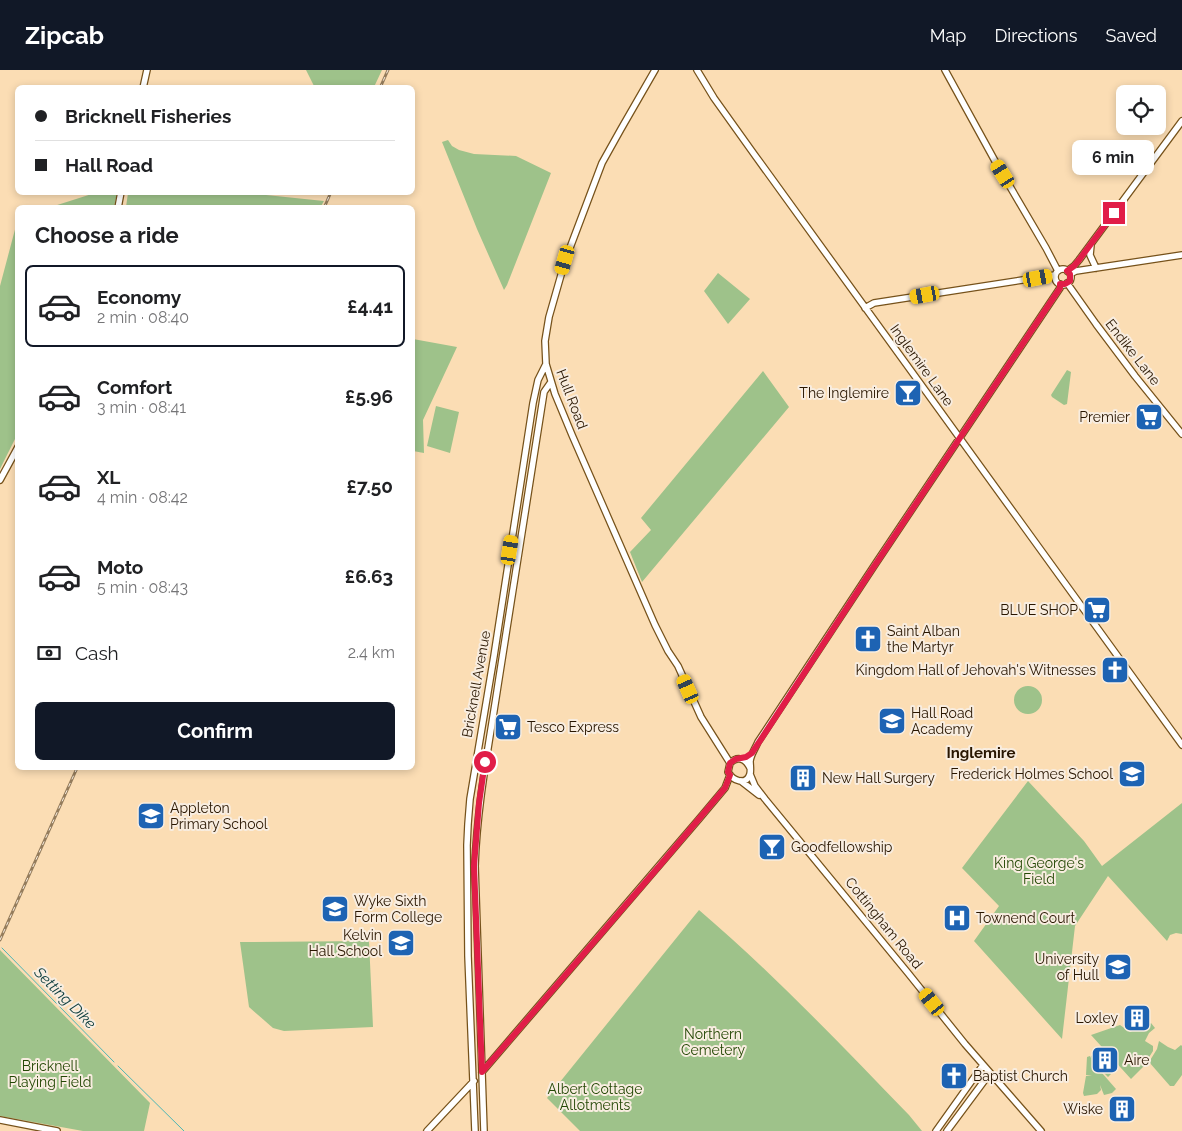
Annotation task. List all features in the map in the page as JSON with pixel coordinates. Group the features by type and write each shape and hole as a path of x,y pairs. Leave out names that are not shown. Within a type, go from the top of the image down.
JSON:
{"street":[{"path":"144,85 146,70"},
{"name":"Hull Road","path":"655,70 602,163 568,252 549,317 545,341 546,364 572,435 642,596 668,651 678,666 701,717 719,745"},
{"name":"Inglemire Lane","path":"697,70 714,98 1182,745"},
{"path":"945,70 1046,248 1057,273 1055,279 1060,284 1067,284 1070,281 1069,272 1182,121"},
{"path":"1091,244 1090,255 1096,268"},
{"path":"866,308 874,303 1057,273 1061,270 1069,272 1182,254"},
{"path":"427,1131 482,1072 725,788 746,778 750,771 752,753 871,570 1060,288 1060,284"},
{"name":"Endike Lane","path":"1067,284 1135,376 1182,434"},
{"name":"Bricknell Avenue","path":"475,1131 466,845 470,799 533,403 538,380 546,364"},
{"name":"Bricknell Avenue","path":"484,1131 474,866 479,803 544,392 551,382"},
{"path":"0,480 15,452"},
{"path":"719,745 729,754 747,762 750,771"},
{"path":"719,745 730,763 728,772 733,779 740,781"},
{"path":"730,763 752,753"},
{"name":"Cottingham Road","path":"750,771 756,786 765,799 965,1044 1041,1131"},
{"path":"725,788 730,775"},
{"name":"Cottingham Road","path":"740,781 765,799"},
{"path":"468,907 477,906"},
{"path":"936,1131 983,1065"},
{"path":"947,1131 990,1073"},
{"path":"0,1120 57,1131"}],"green space":[{"path":"306,70 382,70 375,85 314,85"},
{"path":"448,140 452,146 459,150 474,154 516,156 551,173 504,290 442,142"},
{"path":"89,195 117,195 114,205 57,205"},
{"path":"128,195 266,195 324,201 322,205 126,205"},
{"path":"15,230 15,439 0,469 0,286"},
{"path":"718,273 750,299 728,324 704,291"},
{"path":"415,339 457,347 423,420 424,453 415,451"},
{"path":"1067,370 1071,372 1067,404 1064,405 1051,395"},
{"path":"763,371 789,407 642,582 630,552 651,530 641,518"},
{"path":"436,406 459,412 450,453 427,446"},
{"path":"1028,686 1038,690 1042,700 1038,710 1028,714 1018,710 1014,700 1018,690"},
{"name":"King George's Field","path":"1028,781 1084,841 1102,866 1182,803 1182,934 1170,935 1167,941 1108,876 1075,926 1062,1039 974,941 999,906 962,868"},
{"name":"Northern Cemetery","path":"699,910 807,1010 909,1115 922,1131 580,1131 547,1098"},
{"path":"369,941 373,1027 284,1031 273,1028 249,1007 240,942"},
{"name":"Bricknell Playing Field","path":"0,950 150,1103 144,1131 83,1131 0,1116"},
{"path":"1142,1023 1146,1027 1151,1023 1155,1028 1149,1033 1145,1041 1153,1046 1153,1051 1147,1063 1131,1079 1091,1035 1120,1025 1130,1032 1137,1029 1139,1024"},
{"path":"1159,1041 1175,1050 1182,1046 1182,1075 1174,1086 1170,1086 1149,1062 1157,1049"},
{"path":"1094,1054 1111,1074 1108,1077 1102,1073 1116,1089 1112,1093 1104,1095 1100,1085 1101,1090 1097,1094 1084,1096 1086,1076 1092,1076 1086,1075 1087,1057 1090,1056 1091,1058"}],"waterway":[{"name":"Setting Dike","path":"2,948 114,1062"},
{"name":"Setting Dike","path":"118,1066 184,1131"}],"railway":[{"path":"381,85 388,70"},
{"path":"325,205 330,195"},
{"path":"0,940 76,770"}],"place":[{"name":"The Inglemire","path":"908,393"},
{"name":"Premier","path":"1149,417"},
{"name":"BLUE SHOP","path":"1097,610"},
{"name":"Saint Alban the Martyr","path":"868,639"},
{"name":"Kingdom Hall of Jehovah's Witnesses","path":"1115,670"},
{"name":"Hall Road Academy","path":"892,721"},
{"name":"Tesco Express","path":"508,727"},
{"name":"Frederick Holmes School","path":"1132,774"},
{"name":"New Hall Surgery","path":"803,778"},
{"name":"Appleton Primary School","path":"151,816"},
{"name":"Goodfellowship","path":"772,847"},
{"name":"Wyke Sixth Form College","path":"335,909"},
{"name":"Townend Court","path":"957,918"},
{"name":"Kelvin Hall School","path":"401,943"},
{"name":"University of Hull","path":"1118,967"},
{"name":"Loxley","path":"1137,1018"},
{"name":"Aire","path":"1105,1060"},
{"name":"Baptist Church","path":"954,1076"},
{"name":"Wiske","path":"1122,1109"}],"district":[{"name":"Inglemire","path":"981,753"}],"route":[{"path":"485,762 479,803 474,866 482,1072 725,788 730,775 728,772 730,763 752,753 1060,288 1060,284 1067,284 1070,281 1070,274 1067,271 1079,260 1114,213"}],"park label":[{"name":"Albert Cottage Allotments","path":"595,1098"}]}
